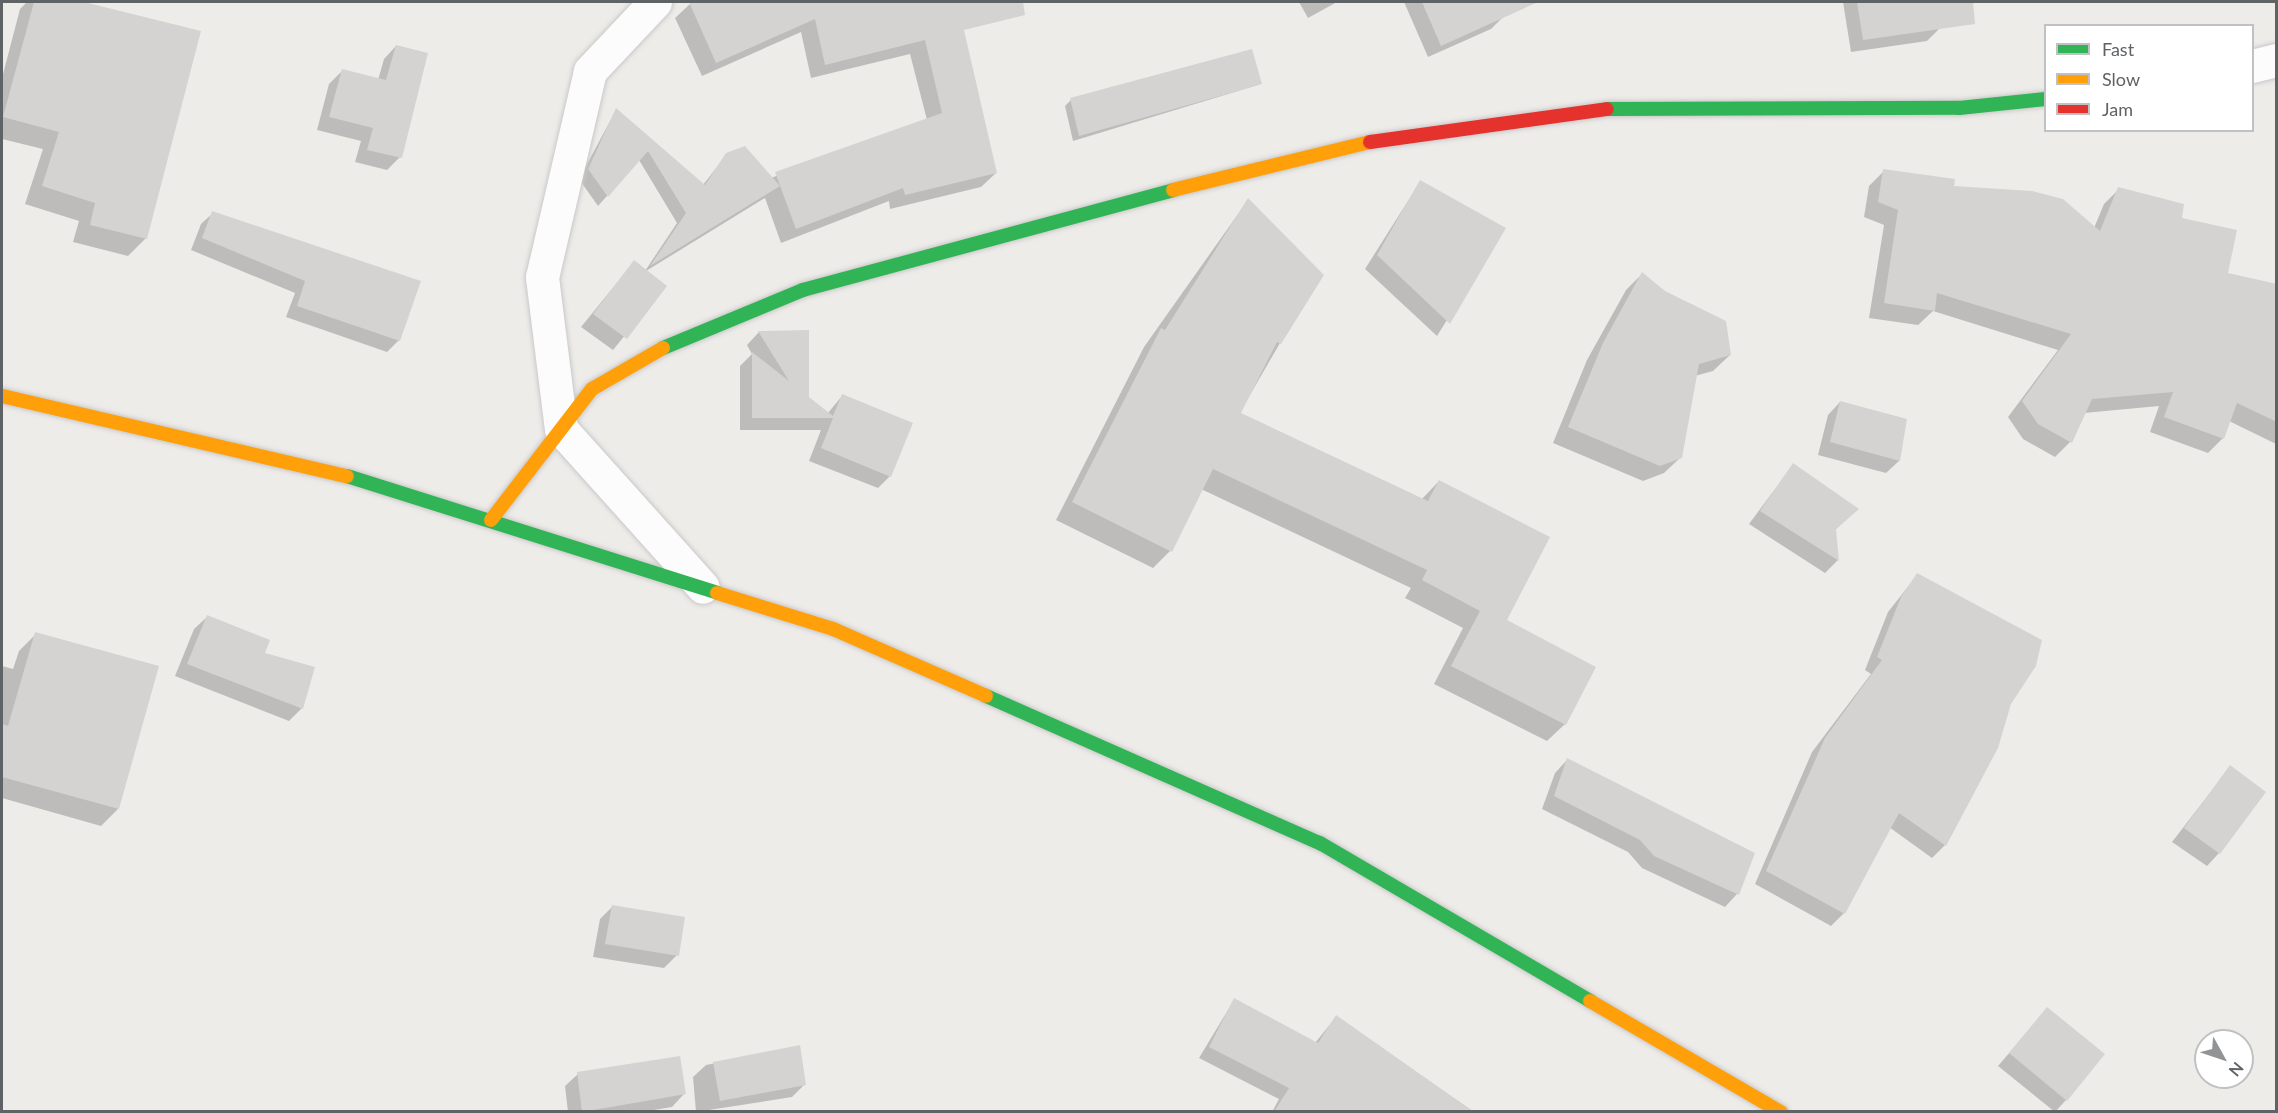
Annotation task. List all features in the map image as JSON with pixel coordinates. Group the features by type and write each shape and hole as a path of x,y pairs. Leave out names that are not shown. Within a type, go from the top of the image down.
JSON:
{"main road":[{"path":"490,520 592,389 677,340 803,290 1029,225 1386,138 1603,109 1959,108 2044,99"},
{"path":"2,396 301,460 833,629 1320,843 1781,1112"}],"street":[{"path":"655,2 590,71 542,277 561,429 703,587"},
{"path":"2254,66 2277,60"}],"building":[{"path":"34,2 84,2 201,31 147,239 90,225 95,203 42,186 59,132 3,117"},
{"path":"689,2 1023,2 1025,15 964,30 997,173 905,195 903,188 796,229 775,172 942,113 925,40 825,65 815,19 716,63"},
{"path":"1422,2 1538,2 1441,46"},
{"path":"1857,2 1973,2 1975,24 1863,40"},
{"path":"396,45 428,53 402,158 367,150 373,128 329,117 342,69 386,80"},
{"path":"1252,49 1262,84 1079,136 1070,98"},
{"path":"616,108 705,185 726,153 745,146 780,186 650,266 686,213 648,151 608,197 588,169"},
{"path":"1883,169 1955,179 1954,186 2032,191 2063,199 2100,231 2118,187 2184,204 2182,218 2237,230 2228,273 2277,284 2277,422 2237,403 2224,439 2164,417 2173,392 2092,399 2072,443 2038,424 2022,401 2071,334 1937,293 1935,311 1884,303 1898,210 1878,202"},
{"path":"1420,180 1506,228 1450,324 1377,255"},
{"path":"1248,198 1324,275 1281,344 1277,342 1241,413 1428,501 1439,480 1550,537 1507,620 1596,667 1566,725 1451,666 1480,611 1422,580 1427,570 1213,469 1172,552 1072,502 1161,328 1165,330"},
{"path":"212,211 421,281 400,341 297,306 305,281 202,238"},
{"path":"634,260 667,286 627,339 593,314"},
{"path":"1642,272 1665,291 1726,321 1731,355 1699,364 1682,458 1660,466 1568,427 1603,343"},
{"path":"809,330 809,397 833,416 842,394 913,423 891,477 821,448 833,418 752,418 752,352 789,381 758,331"},
{"path":"1840,401 1907,419 1900,461 1830,442"},
{"path":"1793,463 1859,509 1836,529 1839,561 1760,511"},
{"path":"1917,573 2042,640 2036,666 2011,704 1998,748 1946,846 1899,813 1845,914 1766,871 1825,738 1882,660 1877,657 1901,597"},
{"path":"207,615 270,640 265,653 315,667 303,709 187,664"},
{"path":"35,632 159,666 119,809 2,777 2,724 8,726"},
{"path":"1567,758 1755,853 1739,895 1654,856 1640,840 1554,796"},
{"path":"2230,765 2266,792 2220,854 2184,828"},
{"path":"612,905 685,917 679,956 605,944"},
{"path":"1234,998 1318,1043 1336,1015 1474,1112 1274,1112 1289,1088 1209,1047"},
{"path":"2047,1007 2105,1054 2067,1101 2009,1053"},
{"path":"800,1045 806,1085 720,1101 713,1062"},
{"path":"680,1056 686,1094 582,1112 577,1072"}],"traffic: fast":[{"path":"1607,109 1959,108 2044,99"},
{"path":"663,348 803,290 1173,190"},
{"path":"347,476 717,593"},
{"path":"986,696 1320,843 1590,1001"}],"traffic: slow":[{"path":"1173,190 1370,142"},
{"path":"491,520 592,389 663,348"},
{"path":"2,396 347,476"},
{"path":"717,593 833,629 986,696"},
{"path":"1590,1001 1781,1112"}],"traffic: jam":[{"path":"1370,142 1607,109"}]}
